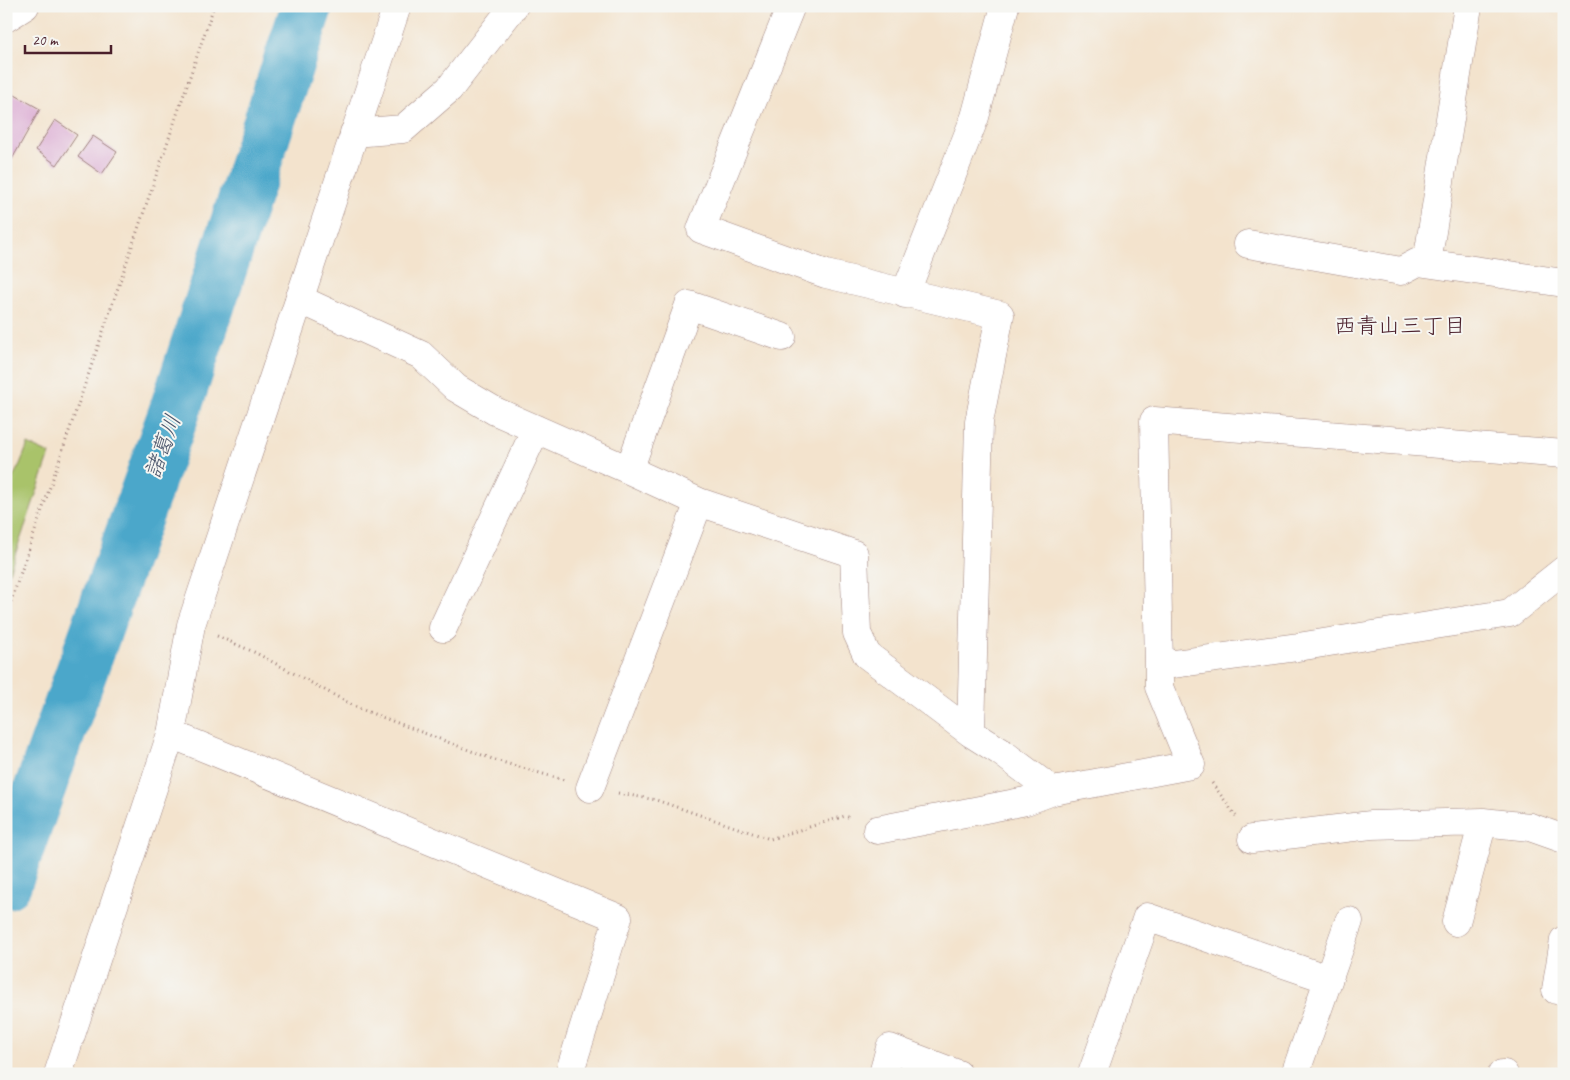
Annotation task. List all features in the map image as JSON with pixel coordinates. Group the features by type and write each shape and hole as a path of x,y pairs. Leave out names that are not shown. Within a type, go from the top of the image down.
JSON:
{"street":[{"path":"6,18 25,6"},
{"path":"58,1074 171,734 191,625 397,6"},
{"path":"354,133 403,129 449,90 514,6"},
{"path":"791,6 701,229 826,274 1000,315 979,422 971,733"},
{"path":"906,294 975,117 1005,6"},
{"path":"1427,262 1468,6"},
{"path":"1248,244 1401,271 1418,262 1427,262 1564,283"},
{"path":"299,299 421,355 456,388 495,411 699,502 854,554 857,633 867,655 971,733 1001,752 1053,791"},
{"path":"629,470 689,305 782,337"},
{"path":"877,830 1026,801 1053,791 1191,765 1159,687 1154,421 1564,454"},
{"path":"444,628 536,429"},
{"path":"590,788 699,502"},
{"path":"1159,666 1298,647 1510,613 1564,570"},
{"path":"171,734 618,918 569,1074"},
{"path":"1456,922 1483,822"},
{"path":"1252,839 1371,825 1483,822 1530,827 1564,839"},
{"path":"1092,1074 1147,917 1328,979"},
{"path":"1295,1074 1349,921"},
{"path":"1556,990 1564,940"},
{"path":"883,1074 890,1048 958,1074"}],"path":[{"path":"6,616 214,6"},
{"path":"191,625 256,653 358,708 495,760 590,788 656,800 770,838 845,816 877,830"},
{"path":"1191,765 1204,771 1252,839"}],"green space":[{"path":"28,444 50,454 6,581 6,490"}],"building":[{"path":"6,90 40,109 11,161 6,158"},
{"path":"55,120 77,135 57,165 36,150"},
{"path":"93,136 117,152 102,174 78,157"}],"waterway":[{"name":"諸葛川","path":"6,883 174,413 307,6"}],"district":[{"name":"西青山三丁目","path":"1400,325"}]}
